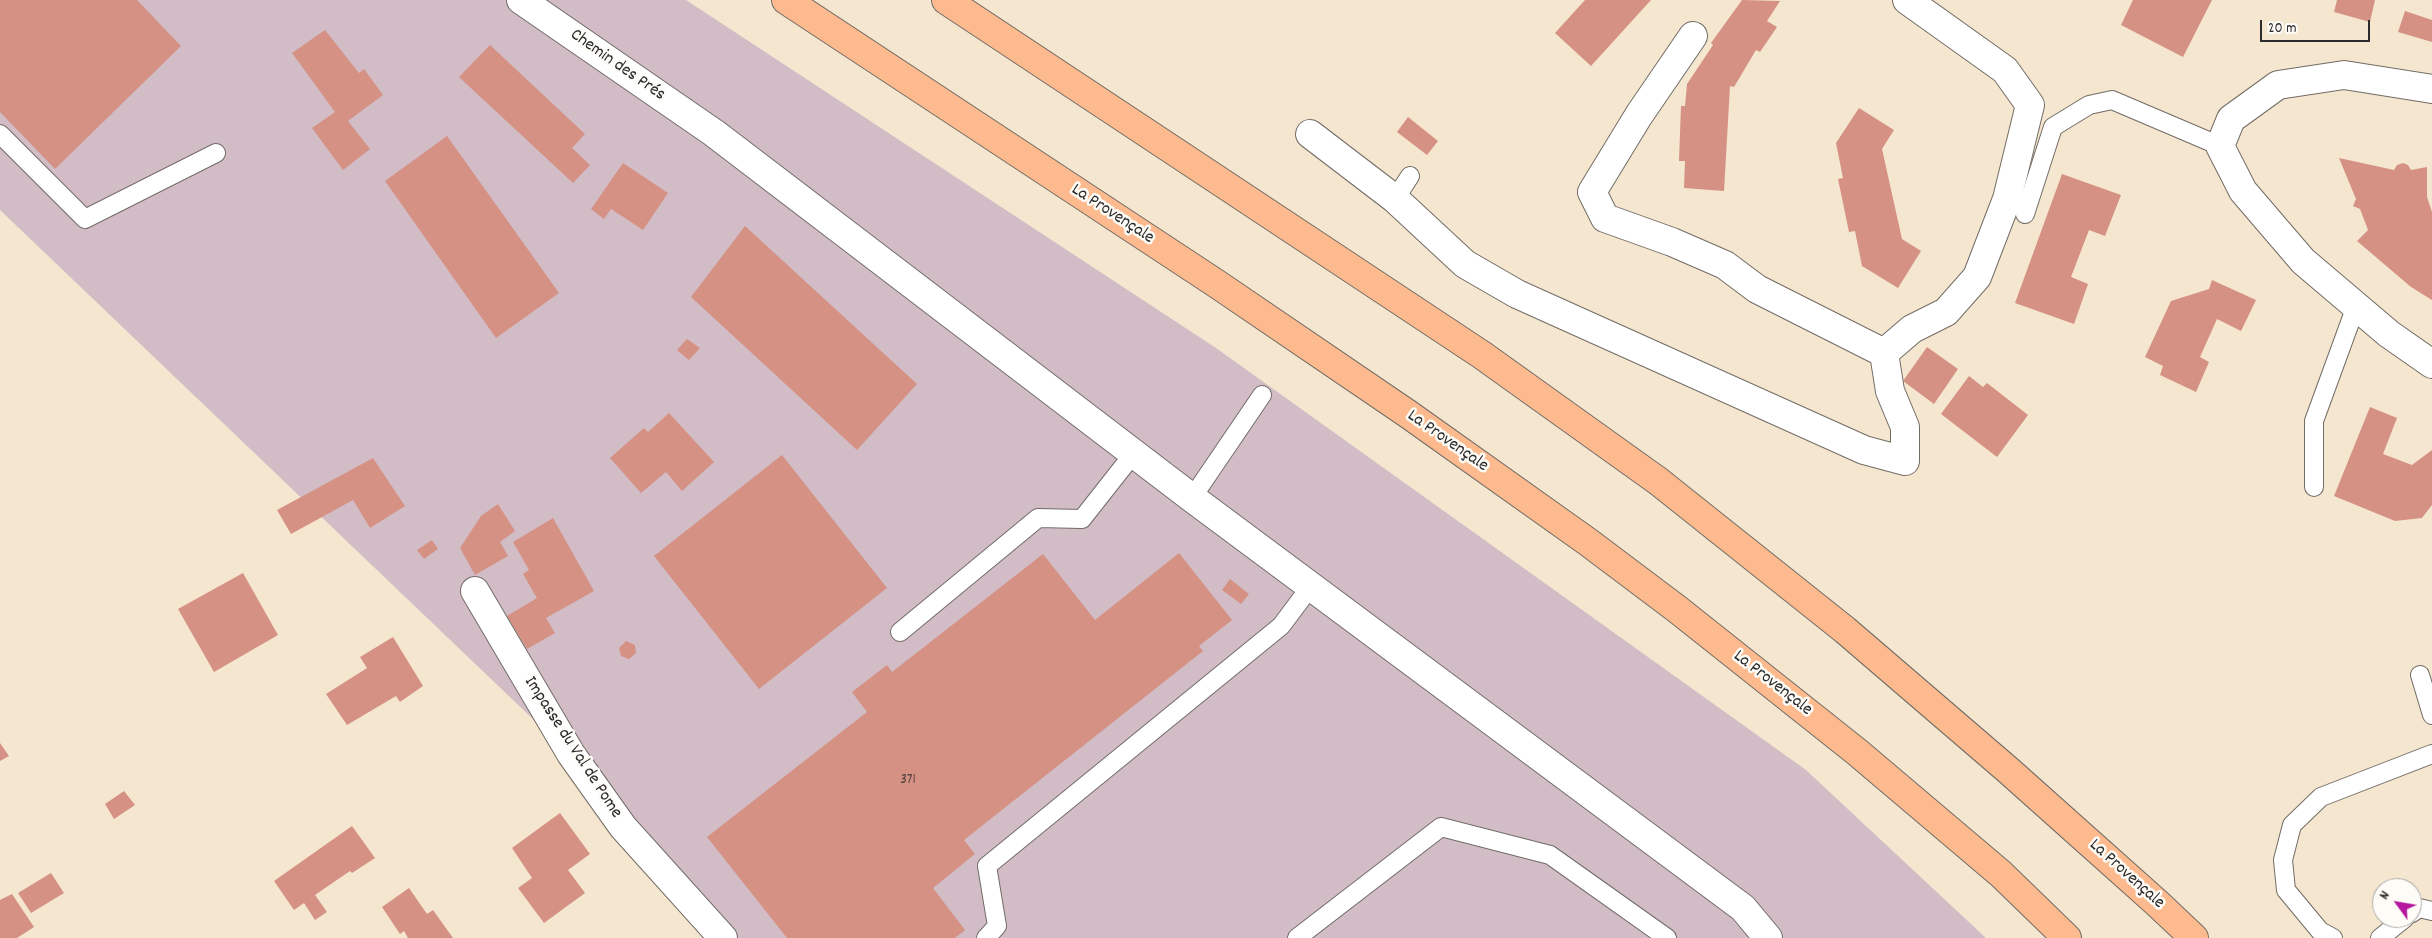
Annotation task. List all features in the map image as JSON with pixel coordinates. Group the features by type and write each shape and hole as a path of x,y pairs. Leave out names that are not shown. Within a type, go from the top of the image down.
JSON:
{"highway":[{"name":"La Provençale","path":"786,0 1216,284 1408,414 1588,542 1677,609 1857,752 2001,874 2067,938"},
{"name":"La Provençale","path":"946,0 1482,355 1658,481 1845,630 2008,770 2194,938"}],"street":[{"name":"Chemin des Prés","path":"521,0 714,133 1192,498 1744,908 1768,938"},
{"path":"1884,353 1912,329 1946,312 1978,277 2007,199 2030,105 2005,70 1907,0"},
{"path":"1692,36 1639,115 1592,192 1605,218 1672,242 1725,265 1757,289 1884,353"},
{"path":"2432,89 2344,75 2278,85 2231,119 2220,146 2243,191 2303,261 2389,334 2432,364"},
{"path":"1310,134 1395,199 1465,264 1517,294 1864,450 1904,462 1905,427 1890,391 1884,353"},
{"name":"Impasse du Val de Pome","path":"475,591 571,754 622,827 723,938"}],"lane":[{"path":"2025,214 2053,127 2089,105 2112,100 2220,146"},
{"path":"0,134 85,219 216,154"},
{"path":"1395,199 1410,176"},
{"path":"2314,487 2314,421 2356,306"},
{"path":"1192,498 1262,395"},
{"path":"900,632 1038,518 1082,519 1134,453"},
{"path":"986,938 997,926 987,866 1281,626 1311,586"},
{"path":"2420,674 2432,715"},
{"path":"2332,938 2320,931 2286,890 2283,860 2292,825 2321,797 2432,754"},
{"path":"1297,938 1441,827 1550,855 1667,938"},
{"path":"2380,938 2392,928"}],"shaded area":[{"path":"0,0 686,0 1216,348 1806,770 1986,938 732,938 602,785 0,210"}],"building":[{"path":"0,0 137,0 181,46 55,169 0,112"},
{"path":"1585,0 1651,0 1591,66 1555,33"},
{"path":"1742,0 1780,1 1767,21 1777,27 1760,52 1756,50 1734,87 1730,86 1724,191 1684,188 1685,161 1679,161 1681,106 1685,106 1687,84 1713,45 1711,43"},
{"path":"2133,0 2212,0 2183,57 2121,25"},
{"path":"2337,0 2375,0 2370,22 2334,12"},
{"path":"2405,11 2432,20 2432,42 2398,32"},
{"path":"325,30 359,73 364,69 383,95 348,121 370,149 343,170 312,128 335,112 292,53"},
{"path":"490,45 585,134 572,148 590,165 573,183 459,77"},
{"path":"1859,108 1894,130 1882,149 1902,239 1921,251 1898,288 1862,266 1855,231 1849,232 1838,179 1843,178 1836,143"},
{"path":"1408,117 1438,141 1427,155 1397,132"},
{"path":"447,136 559,293 496,338 385,181"},
{"path":"2339,158 2394,170 2397,165 2403,163 2408,165 2411,170 2427,167 2427,197 2432,212 2432,300 2411,287 2357,241 2368,230 2360,209 2353,206 2356,199"},
{"path":"623,163 668,193 643,230 611,209 604,219 591,209"},
{"path":"2062,174 2121,195 2105,236 2089,230 2071,277 2088,284 2074,324 2015,303"},
{"path":"745,226 917,384 857,450 691,297"},
{"path":"2212,280 2256,300 2241,331 2217,319 2200,357 2209,362 2196,392 2160,375 2163,366 2145,357 2171,301 2209,289"},
{"path":"687,339 700,348 689,360 677,350"},
{"path":"1927,347 1958,369 1934,404 1903,381"},
{"path":"1969,376 1983,387 1987,383 2028,415 1997,457 1941,414"},
{"path":"2370,407 2397,418 2383,454 2412,465 2432,450 2432,505 2422,518 2395,521 2334,496"},
{"path":"669,413 714,462 682,491 666,472 641,493 610,458 644,428 648,432"},
{"path":"782,455 887,588 759,689 654,556"},
{"path":"373,458 405,506 370,528 353,500 291,534 277,510"},
{"path":"498,504 515,531 500,542 508,556 475,575 460,548 481,516"},
{"path":"553,518 594,591 546,618 555,633 527,649 507,616 537,598 523,574 529,570 513,542"},
{"path":"432,540 438,549 424,559 417,550"},
{"path":"1179,553 1232,620 1199,646 1203,651 964,840 975,854 933,888 965,930 955,938 787,938 707,837 867,712 852,692 887,665 892,672 1043,554 1095,620"},
{"path":"243,573 278,635 214,672 178,609"},
{"path":"1230,579 1249,594 1241,604 1222,590"},
{"path":"393,637 423,686 400,702 396,696 347,725 326,694 367,668 360,657"},
{"path":"626,641 635,645 636,653 629,659 621,656 619,648"},
{"path":"0,743 9,756 0,761"},
{"path":"124,791 135,805 114,819 105,804"},
{"path":"560,813 590,854 568,870 585,893 544,923 518,888 532,878 512,848"},
{"path":"352,826 375,858 352,873 350,871 315,895 327,912 315,920 304,903 294,910 274,881"},
{"path":"51,873 64,893 31,913 18,893"},
{"path":"409,888 427,914 433,910 453,938 408,938 404,931 400,934 382,907"},
{"path":"12,894 34,927 17,938 0,938 0,900"}]}
